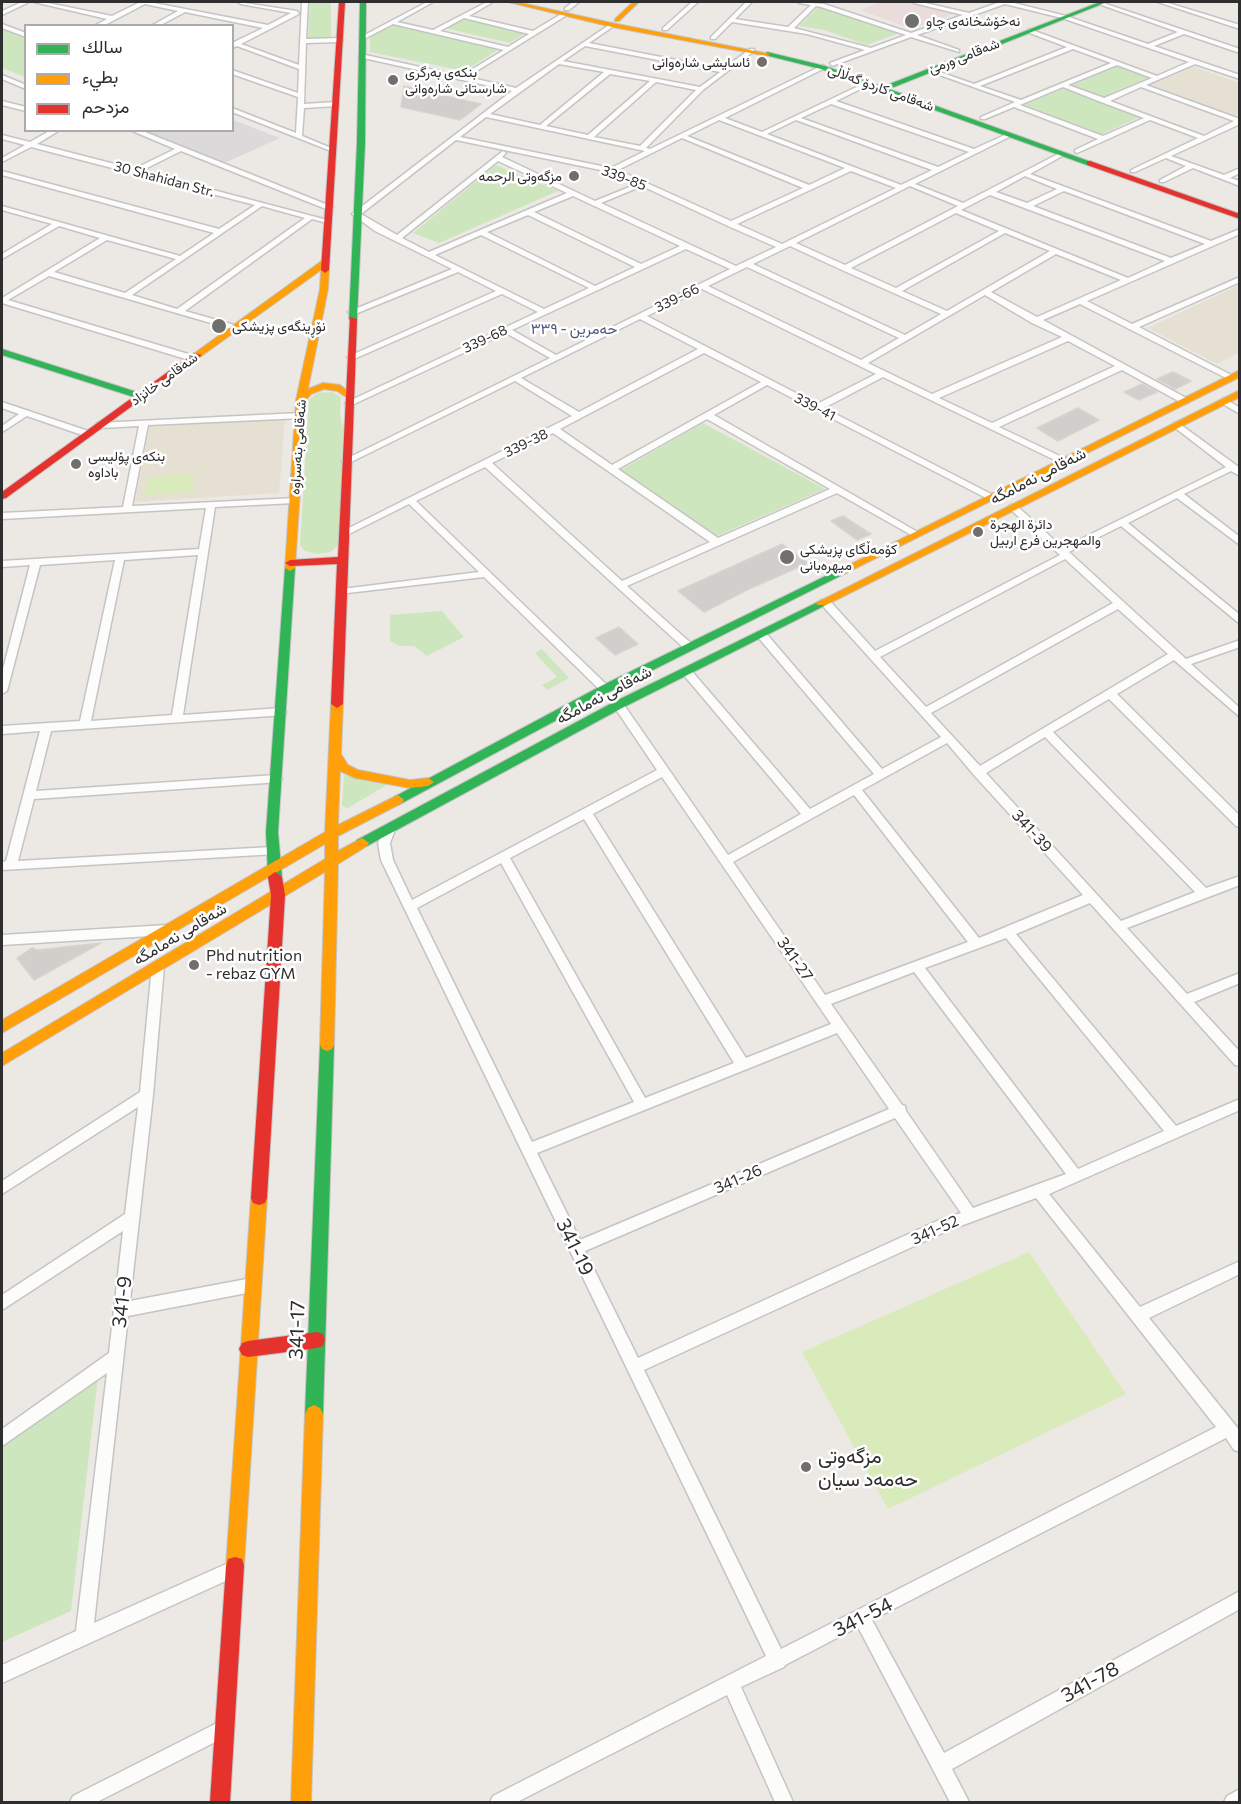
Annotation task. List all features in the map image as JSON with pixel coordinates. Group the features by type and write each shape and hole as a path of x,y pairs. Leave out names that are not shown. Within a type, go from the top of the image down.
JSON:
{"main road":[{"name":"شەقامی بنەسراوە","path":"278,895 272,851 301,400 324,290 342,2"},
{"path":"333,860 331,834 334,753 356,214 361,143 363,2"},
{"name":"شەقامی کاردۆ گەڵاڵی","path":"511,2 563,8"},
{"name":"شەقامی کاردۆ گەڵاڵی","path":"534,2 614,23 828,65"},
{"path":"614,23 636,2"},
{"name":"شەقامی ورمێ","path":"880,83 957,51 1096,2"},
{"name":"شەقامی ورمێ","path":"880,83 929,70 1029,31 1059,15"},
{"name":"شەقامی کاردۆ گەڵاڵی","path":"614,23 665,29 787,52 880,83 947,108 1009,135 1239,217"},
{"path":"340,33 362,32"},
{"name":"شەقامی کاردۆ گەڵاڵی","path":"880,83 1239,209"},
{"name":"شەقامی خانزاد","path":"2,496 326,262"},
{"path":"2,352 140,396"},
{"name":"شەقامی نەمامگە","path":"2,1027 331,834 605,689 1235,375"},
{"path":"301,400 310,390 327,386 342,389 349,399"},
{"name":"شەقامی نەمامگە","path":"2,1060 333,860 618,705 1239,393"},
{"path":"1111,437 1130,448"},
{"path":"946,519 964,532"},
{"path":"290,563 342,560"},
{"path":"334,753 344,768 368,778 410,783 432,782"},
{"name":"341-17","path":"300,1803 333,860"},
{"path":"220,1803 278,895"},
{"path":"248,1348 317,1340"}],"street":[{"path":"2,13 27,2"},
{"path":"37,2 112,18"},
{"path":"101,24 144,2 269,27"},
{"path":"241,2 305,13"},
{"path":"299,137 305,2"},
{"path":"362,32 391,22 430,2"},
{"path":"434,32 489,2"},
{"path":"665,29 694,2"},
{"path":"713,38 749,2"},
{"path":"801,2 821,4 957,51"},
{"path":"916,2 967,15"},
{"path":"612,171 828,65 1005,2 1059,15 1239,77"},
{"path":"1096,2 1239,51"},
{"path":"1161,2 1239,27"},
{"path":"1175,6 1186,2"},
{"path":"790,29 821,4"},
{"path":"462,78 533,33 563,8"},
{"path":"158,24 184,10"},
{"path":"235,45 296,13"},
{"path":"462,16 533,33"},
{"path":"218,24 227,19"},
{"path":"731,20 824,35 872,50"},
{"path":"391,22 509,49"},
{"path":"544,312 398,238 356,214 517,90 614,23"},
{"path":"2,26 24,33"},
{"path":"1029,31 1158,78"},
{"path":"1148,46 1183,32"},
{"path":"303,41 340,33"},
{"path":"584,44 725,71"},
{"path":"235,45 302,68"},
{"path":"1232,48 1239,45"},
{"path":"973,86 1072,46"},
{"path":"644,147 701,89 752,50"},
{"path":"361,56 517,90"},
{"path":"558,62 701,89"},
{"path":"1103,101 1194,62"},
{"path":"983,118 1117,63"},
{"path":"929,70 1104,139"},
{"path":"541,127 608,72"},
{"path":"234,73 301,96"},
{"path":"2,77 24,86"},
{"path":"590,137 655,81"},
{"path":"762,134 829,101 880,83"},
{"path":"1062,85 1204,138"},
{"path":"1141,85 1239,121"},
{"path":"829,101 975,152"},
{"path":"2,103 24,108"},
{"path":"301,106 336,104"},
{"path":"234,111 333,150"},
{"path":"484,115 644,147 652,151"},
{"path":"720,118 851,168 964,206"},
{"path":"796,118 939,170"},
{"path":"1077,151 1149,118"},
{"path":"1133,171 1239,121"},
{"path":"2,160 53,132"},
{"path":"138,132 328,214"},
{"name":"339-66","path":"346,461 1009,135"},
{"path":"682,136 810,188"},
{"name":"30 Shahidan Str.","path":"2,137 311,217 328,214"},
{"name":"339-85","path":"456,138 612,171 731,224 845,268 947,314"},
{"path":"135,171 180,149"},
{"path":"398,238 508,149"},
{"path":"845,268 1062,154"},
{"path":"1166,156 1239,184"},
{"path":"498,158 736,269"},
{"path":"1161,181 1192,166"},
{"path":"731,224 851,168"},
{"path":"1224,178 1239,170"},
{"path":"2,173 220,232"},
{"path":"1025,174 1210,243"},
{"path":"595,203 642,184"},
{"path":"1028,206 1064,188"},
{"path":"990,192 1171,261"},
{"path":"430,254 573,193"},
{"path":"126,296 261,204"},
{"path":"2,215 6,209 182,258"},
{"path":"954,210 1127,280"},
{"path":"528,212 641,267"},
{"path":"179,311 311,217"},
{"path":"2,257 58,224"},
{"path":"896,291 1004,231"},
{"path":"1035,321 1239,231"},
{"path":"481,232 594,288"},
{"path":"2,301 106,237"},
{"name":"339-68","path":"349,399 506,330 686,246"},
{"path":"862,363 1056,251"},
{"path":"747,264 906,338"},
{"path":"352,312 459,269"},
{"path":"48,273 235,328"},
{"path":"1133,327 1239,279"},
{"path":"702,286 1063,461"},
{"path":"351,357 502,291"},
{"path":"985,292 1185,401"},
{"path":"2,301 192,358"},
{"path":"1080,301 1235,375"},
{"name":"339-41","path":"640,316 990,497"},
{"path":"506,330 556,358"},
{"path":"933,397 1068,338"},
{"name":"339-38","path":"344,533 554,429 705,350"},
{"path":"993,426 1120,367"},
{"path":"817,408 884,373"},
{"path":"515,378 579,416"},
{"path":"611,469 767,382"},
{"path":"1224,401 1239,412"},
{"path":"2,405 88,434"},
{"path":"2,430 26,413"},
{"path":"707,415 916,534"},
{"path":"99,426 300,416"},
{"path":"127,510 144,423"},
{"path":"874,656 1123,523 1236,470 1177,425"},
{"path":"554,429 717,542"},
{"path":"486,463 689,647"},
{"path":"620,585 837,489"},
{"path":"1179,495 1239,542"},
{"path":"2,516 294,500"},
{"path":"410,500 605,689"},
{"path":"177,718 211,505"},
{"path":"1013,507 1239,714"},
{"path":"1123,523 1239,621"},
{"path":"2,564 204,552"},
{"path":"85,724 120,557"},
{"path":"2,691 36,562"},
{"path":"342,592 486,574"},
{"name":"341-39","path":"825,602 1239,1061"},
{"path":"925,712 1119,604"},
{"path":"761,634 881,776"},
{"path":"978,772 1110,694 1179,659 1239,643"},
{"path":"686,671 809,816"},
{"path":"1110,694 1239,823"},
{"name":"341-27","path":"618,705 900,1110 970,1215"},
{"path":"2,730 281,712"},
{"path":"46,727 29,795 6,866 272,851"},
{"path":"1046,732 1204,894"},
{"path":"726,861 948,738"},
{"path":"411,906 664,771"},
{"path":"29,795 276,779"},
{"path":"856,790 976,943"},
{"path":"586,812 743,1065"},
{"name":"341-19","path":"389,830 384,843 387,860 778,1661"},
{"path":"503,856 642,1105"},
{"path":"1119,927 1239,880"},
{"path":"824,1001 1008,932 1091,897"},
{"path":"2,940 166,930"},
{"path":"1008,932 1174,1133"},
{"path":"916,965 1075,1176"},
{"name":"341-9","path":"84,1637 146,1095 158,966"},
{"path":"1185,1000 1239,978"},
{"path":"528,1150 842,1026"},
{"path":"2,1188 146,1095"},
{"name":"341-52","path":"635,1367 970,1215 1040,1191 1239,1104"},
{"name":"341-26","path":"576,1248 900,1110"},
{"path":"1040,1191 1235,1437"},
{"path":"2,1303 132,1216"},
{"path":"1139,1316 1239,1267"},
{"path":"121,1310 252,1285"},
{"path":"2,1438 116,1357"},
{"name":"341-54","path":"499,1803 862,1618 1235,1437"},
{"path":"2,1674 235,1568"},
{"name":"341-78","path":"941,1765 1239,1599"},
{"path":"862,1618 960,1803"},
{"path":"731,1685 784,1803"},
{"path":"79,1803 225,1728"},
{"path":"1233,1803 1239,1798"}],"shaded area":[{"name":"نەخۆشخانەی چاو","path":"880,2 917,2 959,12 912,29 860,10"},
{"path":"1194,67 1239,83 1239,113 1234,116 1151,85"},
{"path":"234,120 280,138 222,164 139,132 234,132"},
{"path":"1239,285 1239,353 1217,364 1148,328"},
{"path":"285,418 279,493 135,502 150,424"}],"green space":[{"path":"310,2 331,2 331,38 308,39"},
{"path":"819,6 899,33 867,45 824,30 799,26"},
{"path":"466,16 529,31 510,43 445,28"},
{"path":"394,22 503,47 464,71 370,52 370,35"},
{"path":"2,29 24,38 24,77 2,68"},
{"path":"1119,65 1149,77 1102,97 1071,86"},
{"path":"1063,89 1140,117 1102,134 1025,105"},
{"path":"496,165 558,191 439,243 413,233"},
{"path":"332,392 341,397 340,414 343,429 339,545 330,552 317,554 305,551 300,545 309,400 317,393"},
{"path":"703,423 825,489 717,536 621,470"},
{"path":"195,475 192,492 144,495 148,477"},
{"path":"442,611 464,637 427,656 414,646 399,646 390,641 390,615"},
{"path":"542,649 569,678 547,690 542,685 557,677 535,653"},
{"path":"344,775 368,782 388,784 348,808 342,805"},
{"path":"1029,1252 1126,1394 888,1509 802,1352"},
{"path":"98,1377 71,1611 2,1642 2,1445"}],"building":[{"path":"404,86 481,104 460,120 401,107"},
{"path":"1173,372 1191,381 1175,389 1157,379"},
{"path":"1142,384 1157,392 1139,400 1124,392"},
{"path":"1078,408 1099,420 1058,441 1037,428"},
{"path":"843,516 871,534 857,540 831,521"},
{"path":"782,544 808,563 704,612 678,591"},
{"path":"619,627 638,644 615,655 596,638"},
{"path":"101,943 34,980 17,958 32,948 37,950"}],"traffic: fast":[{"path":"353,319 361,143 363,2"},
{"path":"891,85 1104,2"},
{"path":"767,54 823,67 1090,163"},
{"path":"2,352 140,396"},
{"path":"275,877 272,832 290,568"},
{"path":"398,800 605,689 844,570"},
{"path":"362,843 618,705 822,603"},
{"path":"314,1414 327,1045"}],"traffic: slow":[{"path":"511,2 612,25 767,54"},
{"path":"617,20 636,2"},
{"path":"197,355 326,262"},
{"path":"290,568 301,400 324,289 325,270"},
{"path":"844,570 1240,373"},
{"path":"301,400 308,392 323,386 340,388 349,396"},
{"path":"822,603 1240,393"},
{"path":"327,1045 332,889 331,834 337,704"},
{"path":"334,753 344,768 355,774 410,784 428,782"},
{"path":"2,1027 331,834 398,800"},
{"path":"2,1060 362,843"},
{"path":"235,1566 259,1198"},
{"path":"301,1802 314,1414"}],"traffic: jam":[{"path":"325,270 342,2"},
{"path":"1090,163 1240,217"},
{"path":"337,704 353,319"},
{"path":"2,496 197,355"},
{"path":"290,563 342,560"},
{"path":"259,1198 278,895 275,877"},
{"path":"248,1349 317,1340"},
{"path":"220,1802 235,1566"}],"place":[{"name":"نەخۆشخانەی چاو","path":"912,21"},
{"name":"ئاسایشی شارەوانی","path":"762,62"},
{"name":"بنكەی بەرگری شارستانی شارەوانی","path":"393,80"},
{"name":"مزگەوتی الرحمە","path":"574,176"},
{"name":"نۆڕینگەی پزیشکی","path":"219,326"},
{"name":"بنکەی پۆلیسی باداوە","path":"76,464"},
{"name":"دائرة الهجرة والمهجرين فرع اربيل","path":"978,532"},
{"name":"کۆمەڵگای پزیشکی میهرەبانی","path":"787,557"},
{"name":"Phd nutrition - rebaz GYM","path":"194,965"},
{"name":"مزگەوتی حەمەد سیان","path":"806,1467"}],"district":[{"name":"حەمرین - ٣٣٩","path":"574,329"}]}
